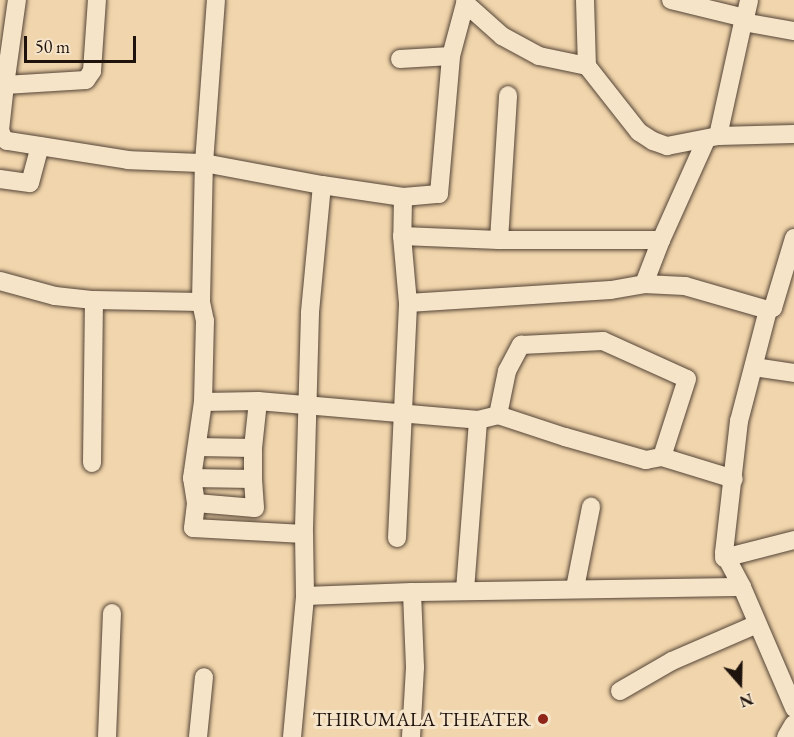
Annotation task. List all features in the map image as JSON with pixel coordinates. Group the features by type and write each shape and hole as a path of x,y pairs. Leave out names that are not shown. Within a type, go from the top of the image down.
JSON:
{"street":[{"path":"16,0 0,130 7,141 128,160 204,163 322,185 403,196 439,194 451,56 465,2 502,36 539,56 587,66"},
{"path":"5,85 86,80 92,71 97,0"},
{"path":"216,0 204,163 201,302 205,321 202,402 198,447 192,478 196,504 193,528 304,534"},
{"path":"585,0 587,66 639,132 653,141 666,146 712,138 794,134"},
{"path":"671,0 794,31"},
{"path":"644,284 660,240 712,138 749,0"},
{"path":"400,59 451,56"},
{"path":"499,240 508,95"},
{"path":"0,178 30,183 39,146"},
{"path":"292,737 305,596 304,534 310,314 322,185"},
{"path":"397,538 408,303 402,236 403,196"},
{"path":"402,236 499,240 660,240"},
{"path":"408,303 611,290 644,284 684,286 768,310 773,308 794,238"},
{"path":"0,281 55,296 94,300 201,302"},
{"path":"92,463 94,300"},
{"path":"768,310 739,421 733,461 734,479 726,514 724,558 742,587 794,708"},
{"path":"498,415 507,371 521,345 603,342 687,379 662,457"},
{"path":"754,367 794,373"},
{"path":"202,402 258,401 478,420 498,415 646,460 662,457 734,479"},
{"path":"196,504 255,508 252,448 258,401"},
{"path":"465,590 478,420"},
{"path":"198,447 252,448"},
{"path":"192,478 254,479"},
{"path":"575,588 591,507"},
{"path":"724,558 794,540"},
{"path":"305,596 465,590 742,587"},
{"path":"411,737 415,667 412,592"},
{"path":"107,737 111,613"},
{"path":"620,691 672,661 757,624"},
{"path":"198,737 204,677"},
{"path":"787,737 794,725"}],"place":[{"name":"THIRUMALA THEATER","path":"543,719"}]}
